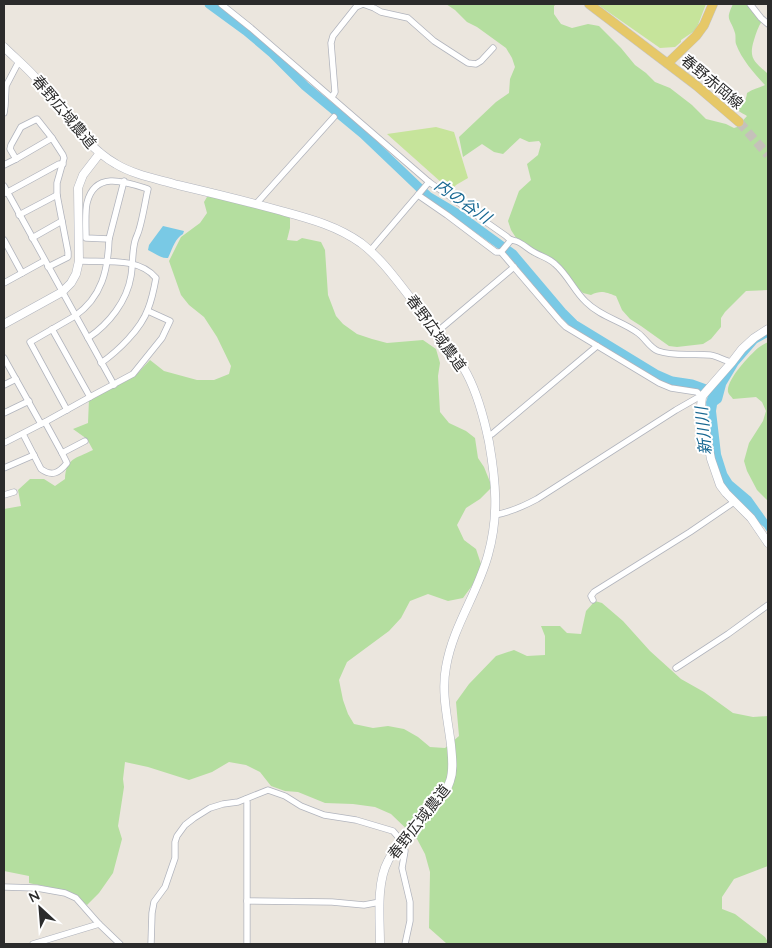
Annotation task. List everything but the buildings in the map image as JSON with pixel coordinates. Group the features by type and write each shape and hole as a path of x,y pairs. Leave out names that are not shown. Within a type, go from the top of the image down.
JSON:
{"main road":[{"name":"春野赤岡線","path":"589,4 668,62 725,108 739,122"},
{"path":"668,62 696,36 704,25 713,4"}],"street":[{"path":"221,4 332,98 428,183 506,236 510,241"},
{"path":"332,98 334,92 331,43 333,36 356,7 363,4 382,12 408,18 434,41 468,63 476,64 493,48"},
{"path":"750,4 768,24"},
{"name":"春野広域農道","path":"4,47 34,76 78,130 100,153 115,164 138,174 256,204 328,225 343,232 370,251 392,274 438,331 467,374 484,417 494,471 496,506 494,533 482,573 454,635 448,653 444,688 452,757 452,778 438,800 389,858 381,882 380,944"},
{"path":"4,114 6,81 20,62"},
{"path":"256,204 334,117"},
{"path":"16,159 10,149 11,145 21,127 37,119 63,155 63,164 57,184 57,195 68,257 48,267"},
{"path":"4,165 52,138"},
{"path":"4,324 62,292 71,283 76,274 79,261 78,188 83,176 100,153"},
{"path":"5,193 59,164 63,164"},
{"path":"88,338 110,319 120,305 130,278 135,241 148,189 124,181 102,182 93,190 87,203 86,238 109,239"},
{"path":"67,410 30,342 76,316 91,301 100,288 104,277 109,239 124,181"},
{"path":"370,251 428,183"},
{"path":"4,186 5,193 19,214 114,385"},
{"path":"418,194 496,252 502,251 510,241"},
{"path":"19,214 57,195"},
{"path":"32,238 62,221"},
{"path":"4,240 22,273"},
{"path":"510,241 516,241 554,262 587,303 599,312 638,333 655,350 670,355 699,354 714,356 725,362 732,362"},
{"path":"502,251 566,326 659,383 671,388 697,392 703,396"},
{"path":"4,283 44,261"},
{"path":"79,261 132,263 153,274 156,278 148,311 125,343 101,363"},
{"path":"438,331 514,267"},
{"path":"4,443 134,374 162,338 170,321 148,311"},
{"path":"52,329 90,397"},
{"path":"768,329 747,344 711,385 703,396 702,412 711,459 720,486 751,518 768,543"},
{"path":"487,436 492,434 597,346"},
{"path":"4,358 29,402 68,463 62,470 53,474 46,473 41,469 23,434"},
{"path":"4,386 16,379"},
{"path":"495,514 523,507 676,410 703,396"},
{"path":"4,413 29,402"},
{"path":"62,453 85,441"},
{"path":"4,468 34,455"},
{"path":"4,495 14,492"},
{"path":"594,600 592,596 594,592 734,502"},
{"path":"676,668 768,605"},
{"path":"151,944 154,902 165,887 175,858 177,836 194,818 210,808 238,802 268,790 284,796 301,806 324,814 356,820 393,831 399,838"},
{"path":"246,799 248,944"},
{"path":"404,846 402,868 410,902 410,921 405,944"},
{"path":"4,887 37,888 65,893 76,898 120,944"},
{"path":"247,901 332,902 364,905 380,902"},
{"path":"33,944 99,924"}],"green space":[{"path":"446,4 556,4 554,6 554,14 561,24 572,28 588,24 599,26 635,65 655,82 670,88 706,119 734,128 747,116 737,110 734,104 744,102 747,93 765,85 753,71 736,44 735,33 729,19 729,13 733,4 748,4 762,21 752,46 752,56 756,63 768,74 768,290 746,291 725,312 721,318 721,327 711,339 703,344 669,346 630,319 622,310 616,296 603,292 591,295 583,293 567,277 544,259 532,255 520,244 511,230 508,221 519,191 531,180 527,164 538,155 541,144 539,141 529,142 520,138 503,154 494,152 482,144 463,157 459,137 496,102 509,93 510,79 515,67 512,58 506,48 467,22"},
{"path":"597,4 706,4 696,30 681,40 675,47 660,48"},
{"path":"436,127 454,132 468,178 456,185 451,191 387,134"},
{"path":"220,196 290,216 287,240 297,241 302,238 321,242 325,250 328,295 336,316 343,324 357,334 387,343 423,340 436,349 440,363 438,376 440,412 449,423 466,431 475,438 478,458 492,487 480,499 466,508 457,525 464,540 476,549 481,564 477,579 463,598 448,601 428,594 410,601 401,618 389,631 347,662 339,680 343,700 354,724 373,728 388,726 404,729 430,747 445,748 459,736 456,702 469,684 496,656 514,650 527,656 545,655 545,636 541,626 560,626 567,633 581,634 586,611 595,601 602,603 623,621 650,651 681,679 704,692 733,713 753,717 768,716 768,866 734,879 722,897 722,909 735,914 765,937 768,944 446,943 429,928 430,872 425,854 417,839 391,814 375,807 325,803 298,792 285,791 271,786 260,772 246,765 229,762 212,772 189,780 125,762 124,787 118,826 122,839 113,873 99,893 87,905 67,892 29,883 29,876 4,871 4,509 21,506 18,490 30,479 44,479 55,486 65,479 67,467 70,463 93,450 87,439 73,429 88,423 89,399 135,376 150,360 164,371 197,380 214,380 229,374 231,366 217,337 204,317 189,305 181,295 169,261 181,237 200,223 207,213 204,202 207,197"},
{"path":"768,342 768,501 757,490 744,461 749,443 763,421 766,411 762,402 756,397 733,399 729,395 728,387 739,368 760,346"}],"water":[{"path":"163,226 184,231 176,241 168,258 160,257 148,250 149,245"},
{"path":"768,332 768,337 757,343 738,365 726,385 722,400 717,405 716,411 721,454 727,473 732,481 751,497 768,521 768,533 732,496 723,483 712,449 706,402 713,387 746,348"}],"waterway":[{"name":"内の谷川","path":"209,4 272,53 305,86 363,134 428,196 455,212 513,254 574,324 656,374 672,381 692,384 714,392"}],"tunnel":[{"path":"739,122 768,155"}],"water label":[{"name":"新川川","path":"703,431"}]}
